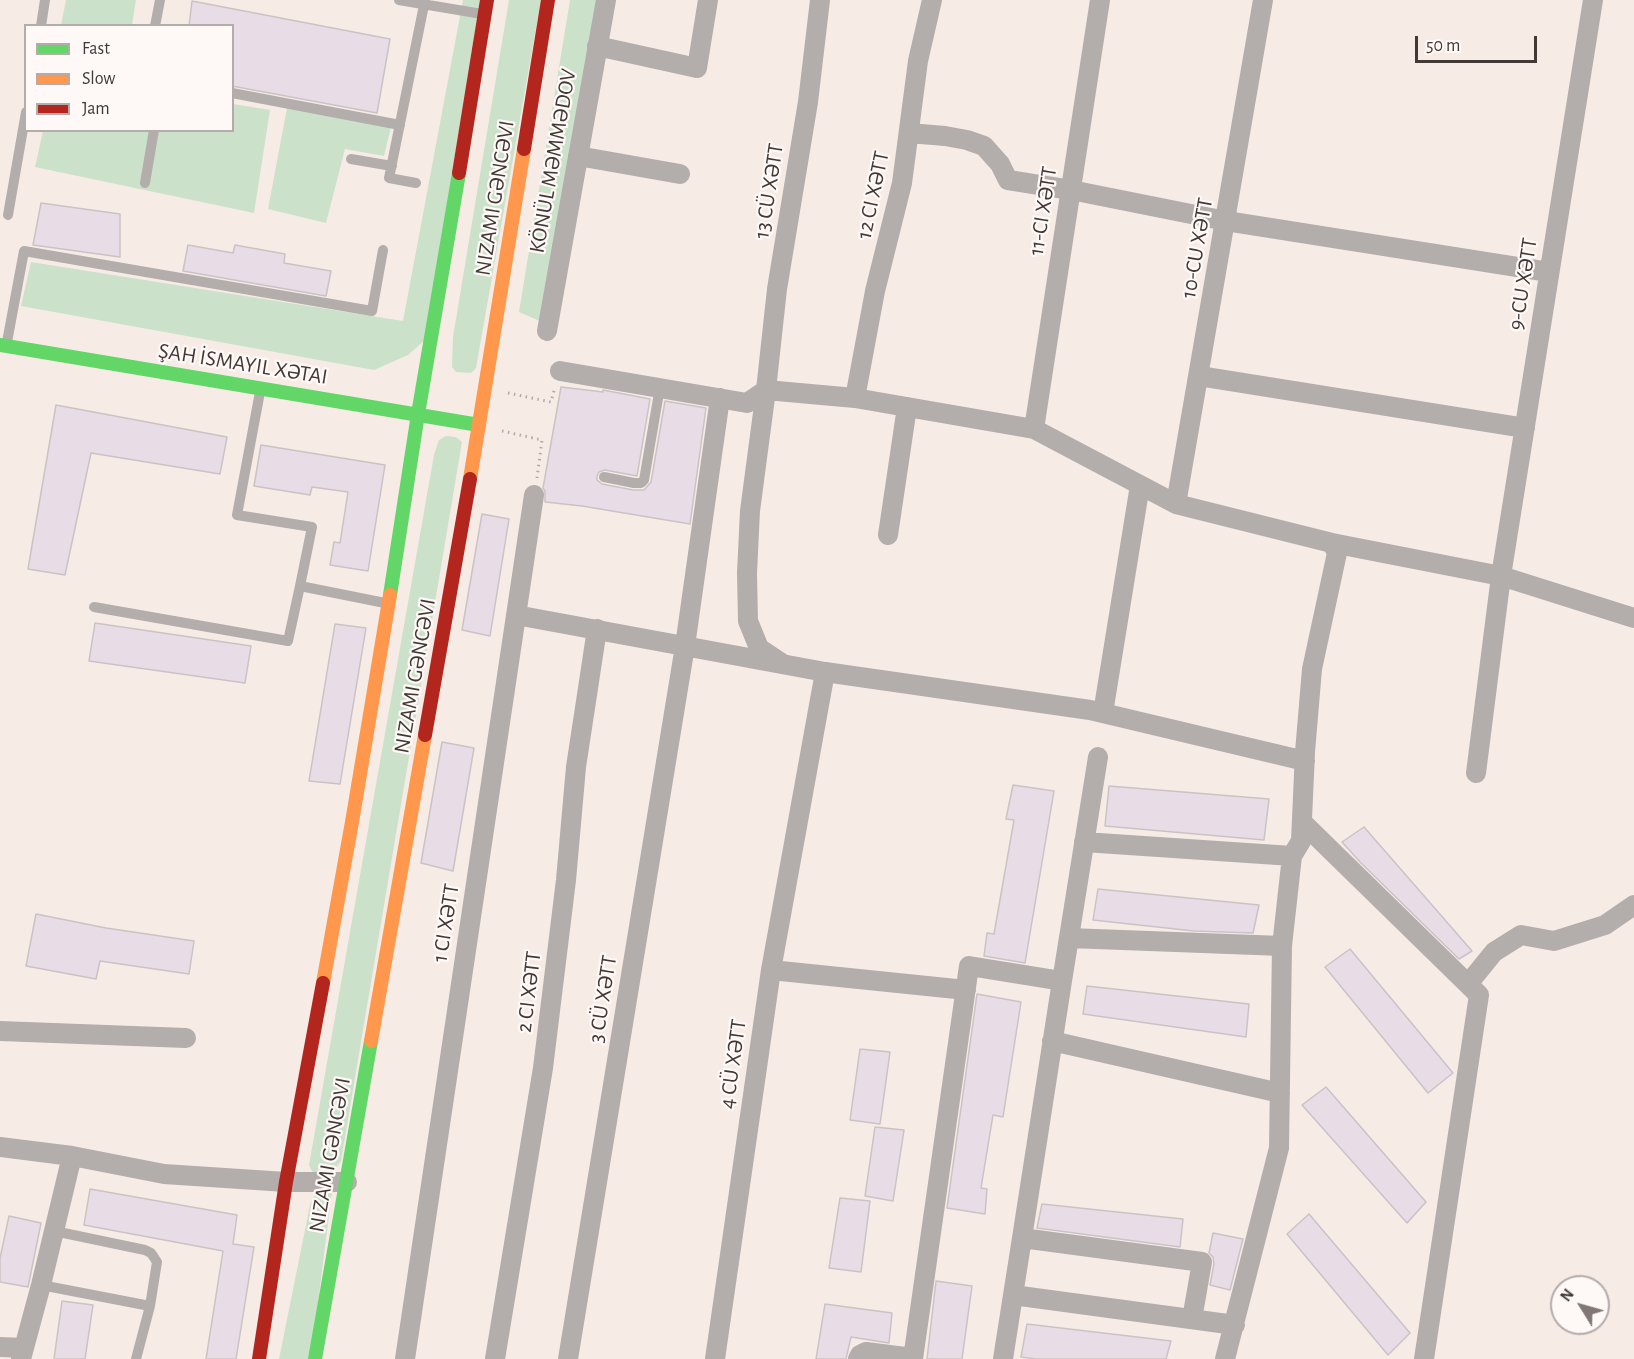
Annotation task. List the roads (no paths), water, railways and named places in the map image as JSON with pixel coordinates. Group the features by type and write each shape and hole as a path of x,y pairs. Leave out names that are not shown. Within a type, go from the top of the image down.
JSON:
{"main road":[{"name":"NIZAMI GƏNCƏVI","path":"259,1359 286,1182 352,822 487,0"},
{"name":"NIZAMI GƏNCƏVI","path":"315,1359 479,425 548,0"},
{"path":"3,345 479,425"}],"street":[{"name":"KÖNÜL MƏMMƏDOV","path":"547,331 606,0"},
{"path":"597,46 697,68 708,0"},
{"name":"13 CÜ XƏTT","path":"783,664 759,648 748,621 747,573 750,511 777,289 808,102 820,0"},
{"name":"12 CI XƏTT","path":"855,398 875,291 902,183 918,61 932,0"},
{"name":"11-CI XƏTT","path":"1034,429 1100,0"},
{"name":"10-CU XƏTT","path":"1176,504 1263,0"},
{"name":"9-CU XƏTT","path":"1476,773 1501,576 1593,0"},
{"path":"909,133 945,136 984,146 1000,164 1008,180 1071,190 1226,221 1550,272"},
{"path":"578,156 680,174"},
{"path":"560,371 747,403 766,390 855,398 1034,429 1176,504 1332,543 1501,576 1634,618"},
{"path":"1199,376 1525,428"},
{"name":"3 CÜ XƏTT","path":"568,1359 685,646 720,398"},
{"path":"888,535 907,407"},
{"path":"1103,713 1140,485"},
{"name":"1 CI XƏTT","path":"405,1359 534,495"},
{"path":"1225,1359 1279,1148 1282,946 1292,856 1302,841 1312,669 1337,553 1332,543"},
{"path":"516,615 825,672 1103,713 1305,761"},
{"name":"2 CI XƏTT","path":"495,1359 543,1068 566,880 576,767 597,629"},
{"name":"4 CÜ XƏTT","path":"715,1359 771,970 825,672"},
{"path":"1003,1359 1098,757"},
{"path":"1302,822 1479,995 1424,1359"},
{"path":"1084,842 1292,856"},
{"path":"1468,984 1494,952 1521,935 1554,941 1605,925 1634,905"},
{"path":"1069,938 1282,946"},
{"path":"858,1359 866,1352 913,1358 969,966 1062,981"},
{"path":"771,970 966,990"},
{"path":"0,1031 186,1038"},
{"path":"1052,1041 1280,1093"},
{"path":"0,1147 72,1156 164,1174 286,1182 347,1182"},
{"path":"0,1347 22,1353 72,1156"},
{"path":"1022,1238 1202,1262 1192,1319"},
{"path":"1013,1295 1235,1325"}],"lane":[{"path":"40,24 45,0"},
{"path":"155,24 160,0"},
{"path":"399,0 424,2 485,14"},
{"path":"416,183 389,178 424,2"},
{"path":"234,93 400,125"},
{"path":"8,215 24,123"},
{"path":"146,183 154,132"},
{"path":"351,159 392,166"},
{"path":"3,345 24,251 372,312 383,250"},
{"path":"604,477 634,483 644,480 660,387"},
{"path":"94,607 288,640 312,527 237,515 261,388"},
{"path":"300,586 388,603"},
{"path":"54,1231 145,1250 151,1253 157,1262 150,1306 136,1359"},
{"path":"41,1285 150,1306"}]}
